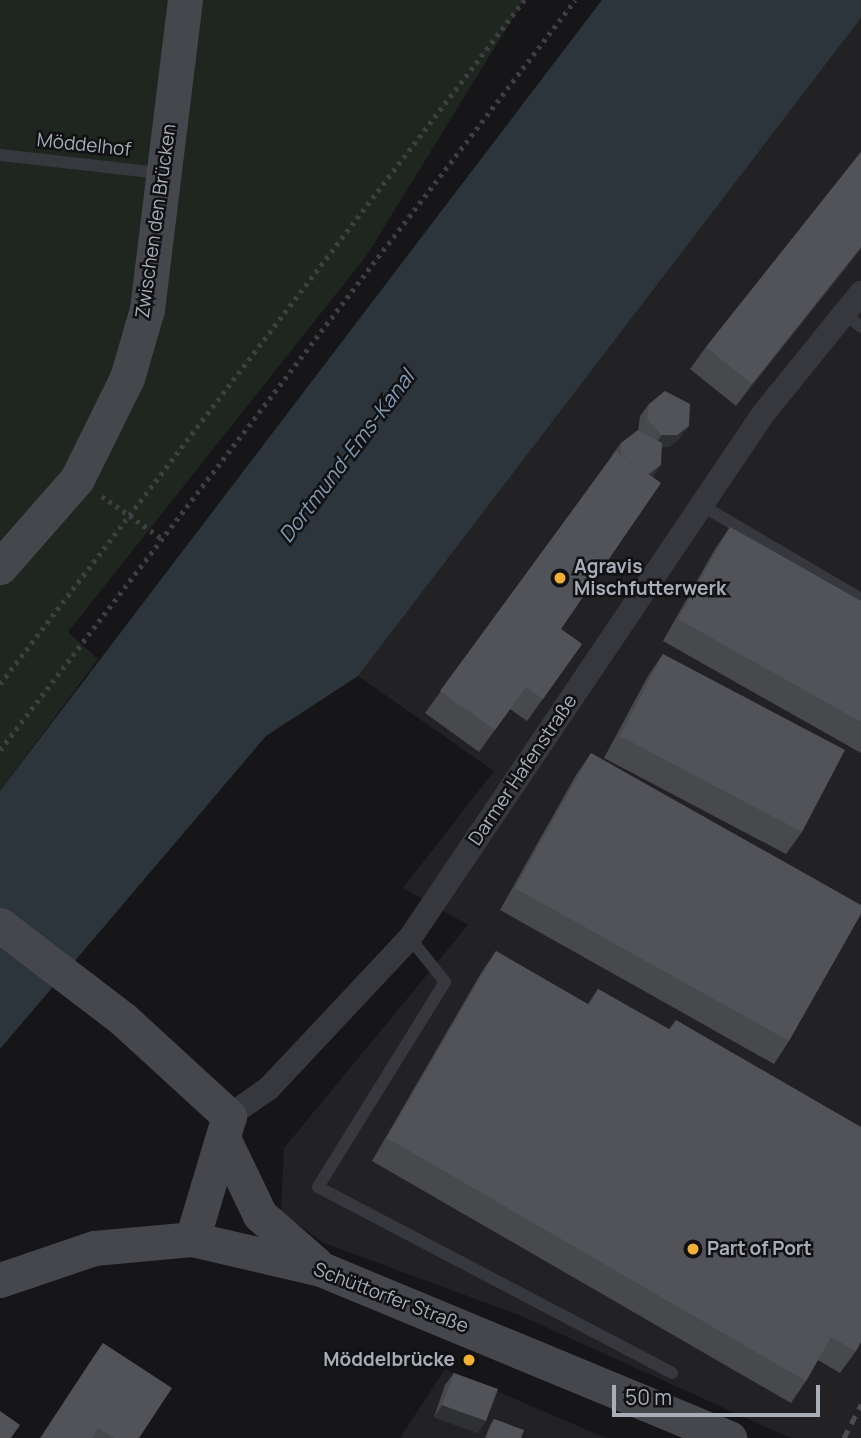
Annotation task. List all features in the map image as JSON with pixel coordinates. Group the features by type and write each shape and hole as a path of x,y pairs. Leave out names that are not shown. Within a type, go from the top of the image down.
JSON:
{"street":[{"name":"Zwischen den Brücken","path":"0,567 77,480 127,378 147,309 185,0"},
{"name":"Darmer Hafenstraße","path":"226,1128 269,1088 410,938 763,414 853,320 861,293"},
{"path":"0,925 123,1018 226,1128 260,1215 321,1269"},
{"path":"192,1239 226,1128"},
{"name":"Schüttorfer Straße","path":"0,1280 94,1248 192,1239 321,1269 729,1438"}],"lane":[{"name":"Möddelhof","path":"0,155 164,173"},
{"path":"701,505 861,599"},
{"path":"410,938 445,982 318,1186 672,1373"}],"path":[{"path":"0,684 524,0"},
{"path":"0,750 575,0"},
{"path":"77,480 161,538"}],"shaded area":[{"path":"0,0 524,0 367,255 68,632 98,659 0,791"},
{"path":"861,18 861,1438 790,1438 519,1315 324,1243 281,1213 284,1148 468,925 403,888 494,771 358,676"},
{"path":"445,1369 606,1438 400,1438"}],"water":[{"name":"Dortmund-Ems-Kanal","path":"602,0 861,0 861,18 358,676 266,736 0,1049 0,791"}],"building":[{"path":"861,152 861,247 752,384 706,347"},
{"path":"665,391 690,404 689,426 677,435 662,435 647,419 649,404"},
{"path":"638,430 662,443 661,465 649,474 621,454 621,443"},
{"name":"Agravis Mischfutterwerk","path":"616,451 661,483 561,629 582,644 543,699 526,687 495,730 440,691"},
{"path":"730,527 861,601 861,722 678,619"},
{"path":"663,654 845,750 802,832 620,736"},
{"path":"591,753 861,905 861,914 789,1041 515,888"},
{"name":"Part of Port","path":"496,951 589,1005 598,989 670,1030 676,1020 861,1127 861,1342 856,1351 831,1337 806,1381 387,1138"},
{"path":"103,1343 172,1388 139,1438 114,1438 98,1428 92,1438 41,1438"},
{"path":"454,1373 498,1389 486,1421 442,1405"},
{"path":"0,1411 20,1425 11,1438 0,1438"},
{"path":"494,1419 524,1430 521,1438 487,1438"}],"railway":[{"path":"844,1438 861,1404"}],"place":[{"name":"Agravis Mischfutterwerk","path":"560,578"},
{"name":"Part of Port","path":"693,1249"},
{"name":"Möddelbrücke","path":"469,1360"}]}
